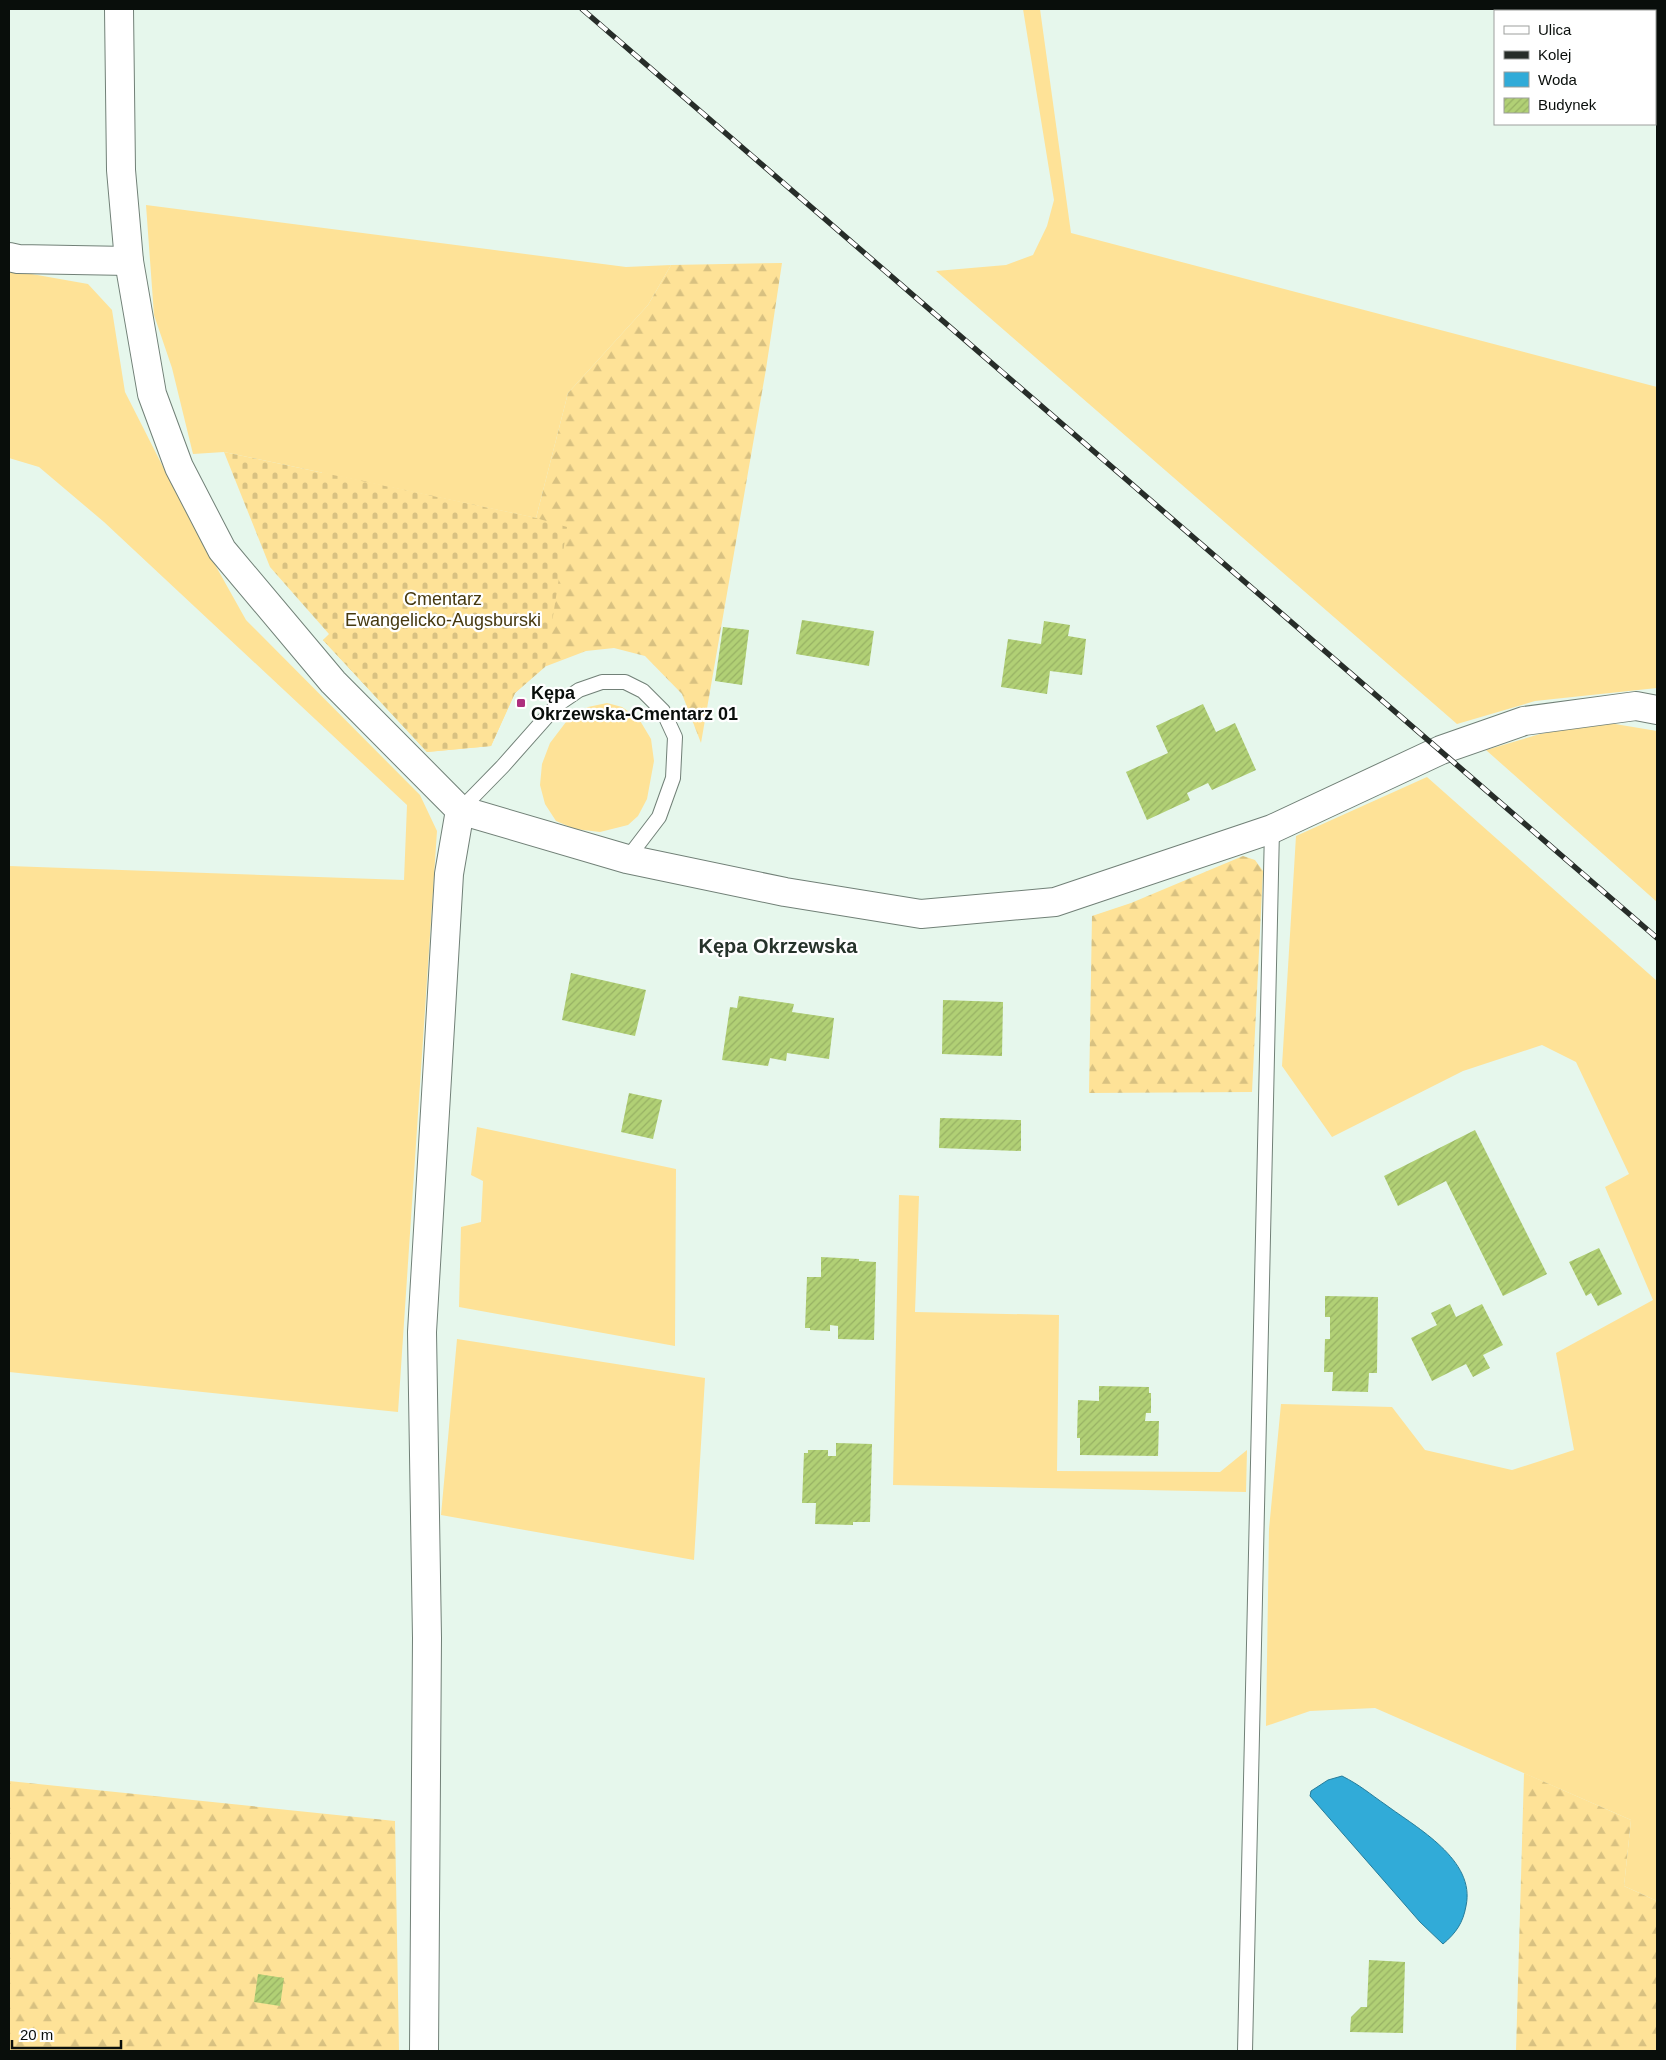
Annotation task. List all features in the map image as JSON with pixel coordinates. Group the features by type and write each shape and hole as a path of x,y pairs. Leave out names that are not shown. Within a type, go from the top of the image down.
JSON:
{"street":[{"path":"119,9 121,170 129,261 152,394 179,467 222,550 333,682 460,810 628,859 785,892 921,914 1056,902 1272,829 1441,750 1524,721 1636,706 1657,710"},
{"path":"9,257 18,259 129,261"},
{"path":"424,2051 427,1638 422,1332 449,874 460,810"}],"lane":[{"path":"460,810 503,766 557,705 579,690 602,682 624,682 643,691 662,711 675,737 673,778 659,817 628,859"},
{"path":"1245,2051 1272,829"}],"green space":[{"path":"1023,9 1040,9 1071,233 1657,387 1657,688 1535,701 1457,724 936,271 1006,265 1033,255 1047,226 1054,200"},
{"path":"146,205 626,267 671,265 648,305 568,393 536,518 224,452 193,454 172,368 154,315"},
{"path":"782,263 766,369 701,743 682,694 645,656 614,648 586,651 544,667 515,693 491,746 427,752 323,640 329,635 322,472 536,518 568,393 648,305 671,265"},
{"path":"9,270 88,284 112,310 125,392 190,520 246,620 420,795 437,831 398,1412 9,1372 9,866 404,880 407,805 104,522 39,467 9,458"},
{"name":"Cmentarz Ewangelicko-Augsburski","path":"224,452 536,518 567,527 545,667 515,693 491,746 427,752 323,640 329,634 270,567"},
{"path":"607,703 622,707 639,719 651,739 654,761 647,799 638,816 628,825 600,832 575,829 556,821 545,804 540,785 542,764 550,743 569,718 588,707"},
{"path":"1603,722 1657,731 1657,902 1486,750 1540,734"},
{"path":"1427,777 1657,981 1657,1901 1624,1886 1631,1820 1375,1708 1310,1711 1266,1726 1269,1529 1281,1404 1392,1407 1425,1450 1512,1470 1574,1450 1556,1353 1653,1300 1605,1187 1629,1174 1576,1062 1542,1045 1463,1071 1332,1137 1282,1066 1296,836"},
{"path":"1243,856 1255,860 1263,871 1252,1092 1089,1093 1092,916 1131,903"},
{"path":"477,1127 676,1169 675,1346 459,1307 461,1227 481,1222 483,1181 471,1175"},
{"path":"899,1195 919,1196 915,1312 1059,1315 1057,1471 1220,1472 1247,1450 1246,1492 893,1485"},
{"path":"457,1339 705,1378 694,1560 441,1515"},
{"path":"1524,1773 1631,1820 1624,1886 1657,1901 1657,2051 1516,2051"},
{"path":"9,1781 395,1821 399,2051 9,2051"}],"water":[{"path":"1342,1776 1428,1835 1453,1860 1462,1874 1467,1889 1465,1912 1452,1936 1443,1944 1420,1922 1310,1796 1311,1791 1328,1780"}],"building":[{"path":"802,620 874,631 869,666 796,654"},
{"path":"1044,621 1070,625 1068,636 1086,639 1082,675 1050,671 1047,694 1001,687 1008,639 1041,644"},
{"path":"723,627 749,630 742,685 715,681"},
{"path":"1203,704 1216,732 1235,723 1256,770 1212,790 1208,783 1187,793 1190,800 1147,820 1126,772 1168,753 1156,726"},
{"path":"571,973 646,990 635,1036 562,1020"},
{"path":"739,996 794,1004 792,1012 834,1018 829,1059 787,1053 786,1061 770,1058 768,1066 722,1060 730,1007 737,1008"},
{"path":"943,1000 1003,1002 1002,1056 942,1054"},
{"path":"629,1093 662,1100 653,1139 621,1132"},
{"path":"940,1118 1021,1120 1021,1151 939,1148"},
{"path":"1475,1130 1547,1274 1503,1296 1446,1181 1398,1206 1384,1176"},
{"path":"1599,1248 1622,1294 1598,1306 1591,1293 1586,1296 1569,1262"},
{"path":"821,1257 876,1262 874,1340 838,1339 838,1326 830,1325 830,1331 805,1328 807,1277 821,1277"},
{"path":"1325,1296 1378,1297 1377,1373 1369,1373 1368,1392 1332,1391 1333,1372 1324,1372 1325,1339 1330,1339 1330,1317 1325,1317"},
{"path":"1450,1304 1456,1317 1482,1304 1503,1345 1483,1355 1490,1368 1473,1377 1466,1364 1432,1381 1411,1338 1437,1325 1431,1313"},
{"path":"1099,1386 1149,1387 1149,1393 1151,1393 1151,1413 1146,1413 1145,1421 1159,1421 1158,1456 1080,1455 1080,1438 1077,1438 1078,1400 1099,1401"},
{"path":"836,1443 872,1444 870,1522 853,1522 853,1525 815,1524 816,1503 802,1503 804,1453 808,1453 808,1450 828,1450 828,1456 836,1456"},
{"path":"1369,1960 1405,1962 1403,2033 1350,2032 1351,2017 1361,2007 1367,2007"},
{"path":"258,1974 284,1978 280,2006 254,2002"}],"railway":[{"path":"582,9 1657,938"}],"place":[{"name":"Kępa Okrzewska-Cmentarz 01","path":"521,703"}],"district":[{"name":"Kępa Okrzewska","path":"778,946"}]}
